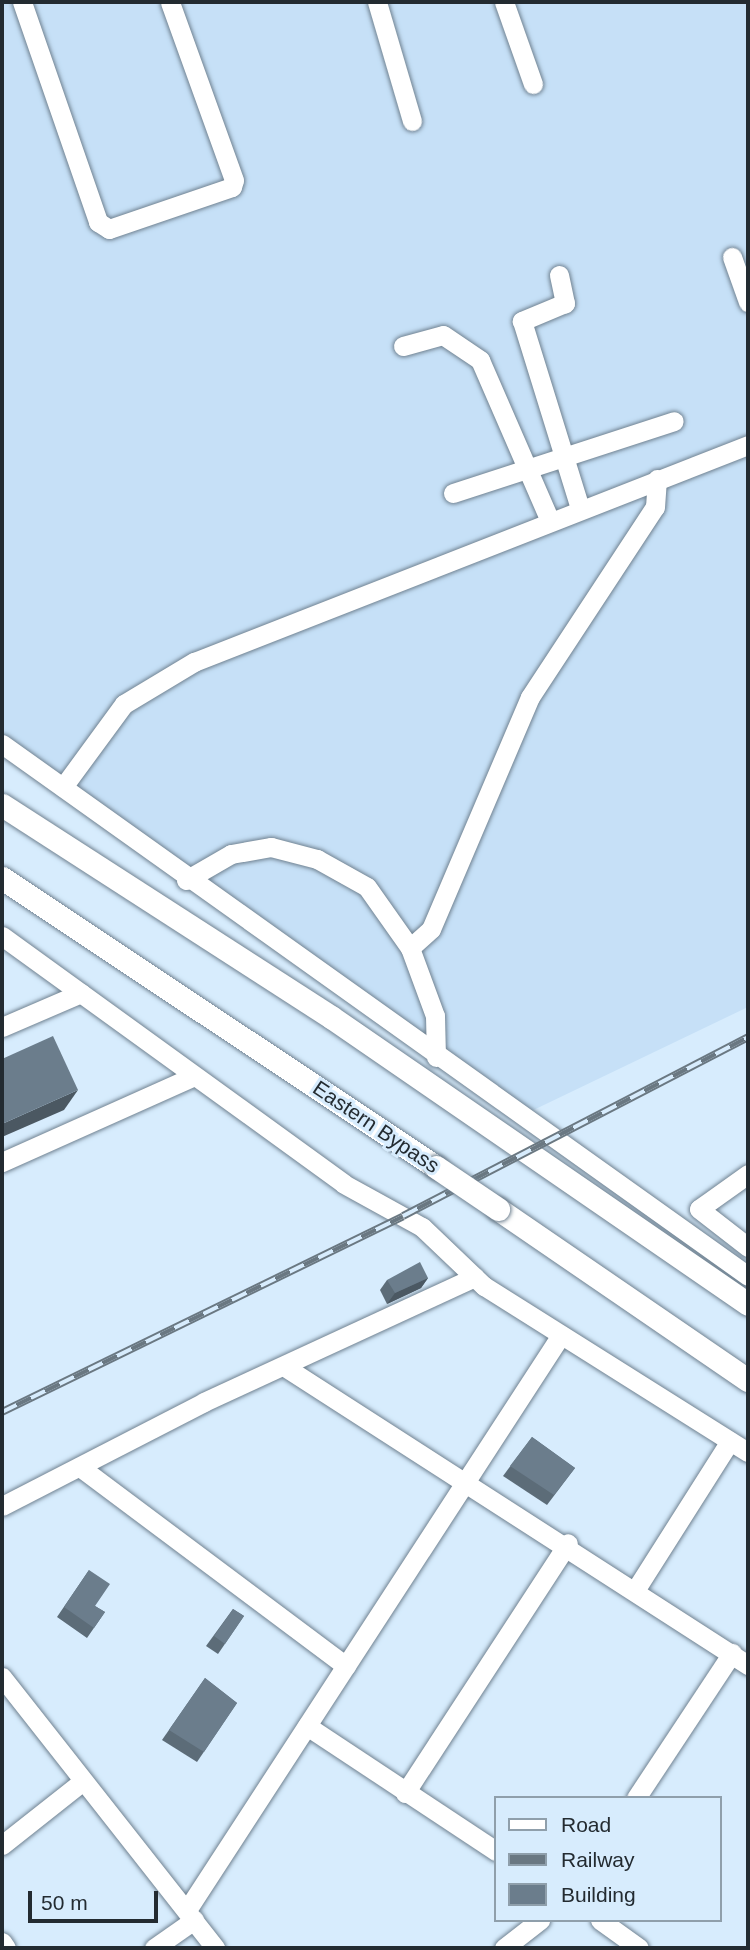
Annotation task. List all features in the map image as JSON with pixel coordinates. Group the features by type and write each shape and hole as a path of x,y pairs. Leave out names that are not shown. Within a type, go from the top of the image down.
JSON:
{"main road":[{"path":"2,805 331,1017 748,1304"},
{"name":"Eastern Bypass","path":"2,878 436,1167 748,1380"}],"street":[{"path":"22,2 98,222 109,229 232,187 234,180 170,2"},
{"path":"377,2 412,121"},
{"path":"505,2 533,84"},
{"path":"732,257 748,302"},
{"path":"559,275 565,303 522,321 580,508"},
{"path":"403,346 443,335 480,359 549,519"},
{"path":"453,493 674,421"},
{"path":"63,788 102,726 151,686 245,638 549,519 748,445"},
{"path":"410,948 431,929 530,697 654,507 657,480"},
{"path":"2,744 186,880 748,1276"},
{"path":"186,880 255,846 293,850 367,887 410,948 435,1016 436,1057"},
{"path":"2,936 344,1184 422,1227 474,1277 748,1452"},
{"path":"2,1027 80,993"},
{"path":"2,1162 194,1076"},
{"path":"748,1174 699,1209 748,1247"},
{"path":"2,1506 474,1277"},
{"path":"153,1948 191,1915 307,1726 561,1335"},
{"path":"285,1367 568,1544 748,1665"},
{"path":"636,1589 730,1441"},
{"path":"80,1467 346,1666"},
{"path":"405,1793 568,1544"},
{"path":"637,1796 732,1653"},
{"path":"2,1677 215,1948"},
{"path":"307,1726 494,1850"},
{"path":"2,1845 83,1781"},
{"path":"504,1948 537,1922"},
{"path":"603,1922 639,1948"},
{"path":"2,1942 6,1948"}],"shaded area":[{"path":"2,2 748,2 748,1007 521,1116 2,743"}],"building":[{"path":"53,1036 78,1090 2,1124 2,1059"},
{"path":"420,1262 428,1278 395,1293 387,1280"},
{"path":"532,1437 575,1468 554,1495 510,1466"},
{"path":"89,1570 110,1584 95,1606 105,1612 94,1628 64,1607"},
{"path":"233,1609 244,1616 225,1644 214,1636"},
{"path":"205,1678 237,1703 204,1752 169,1730"}],"railway":[{"path":"2,1412 403,1216 748,1037"}]}
